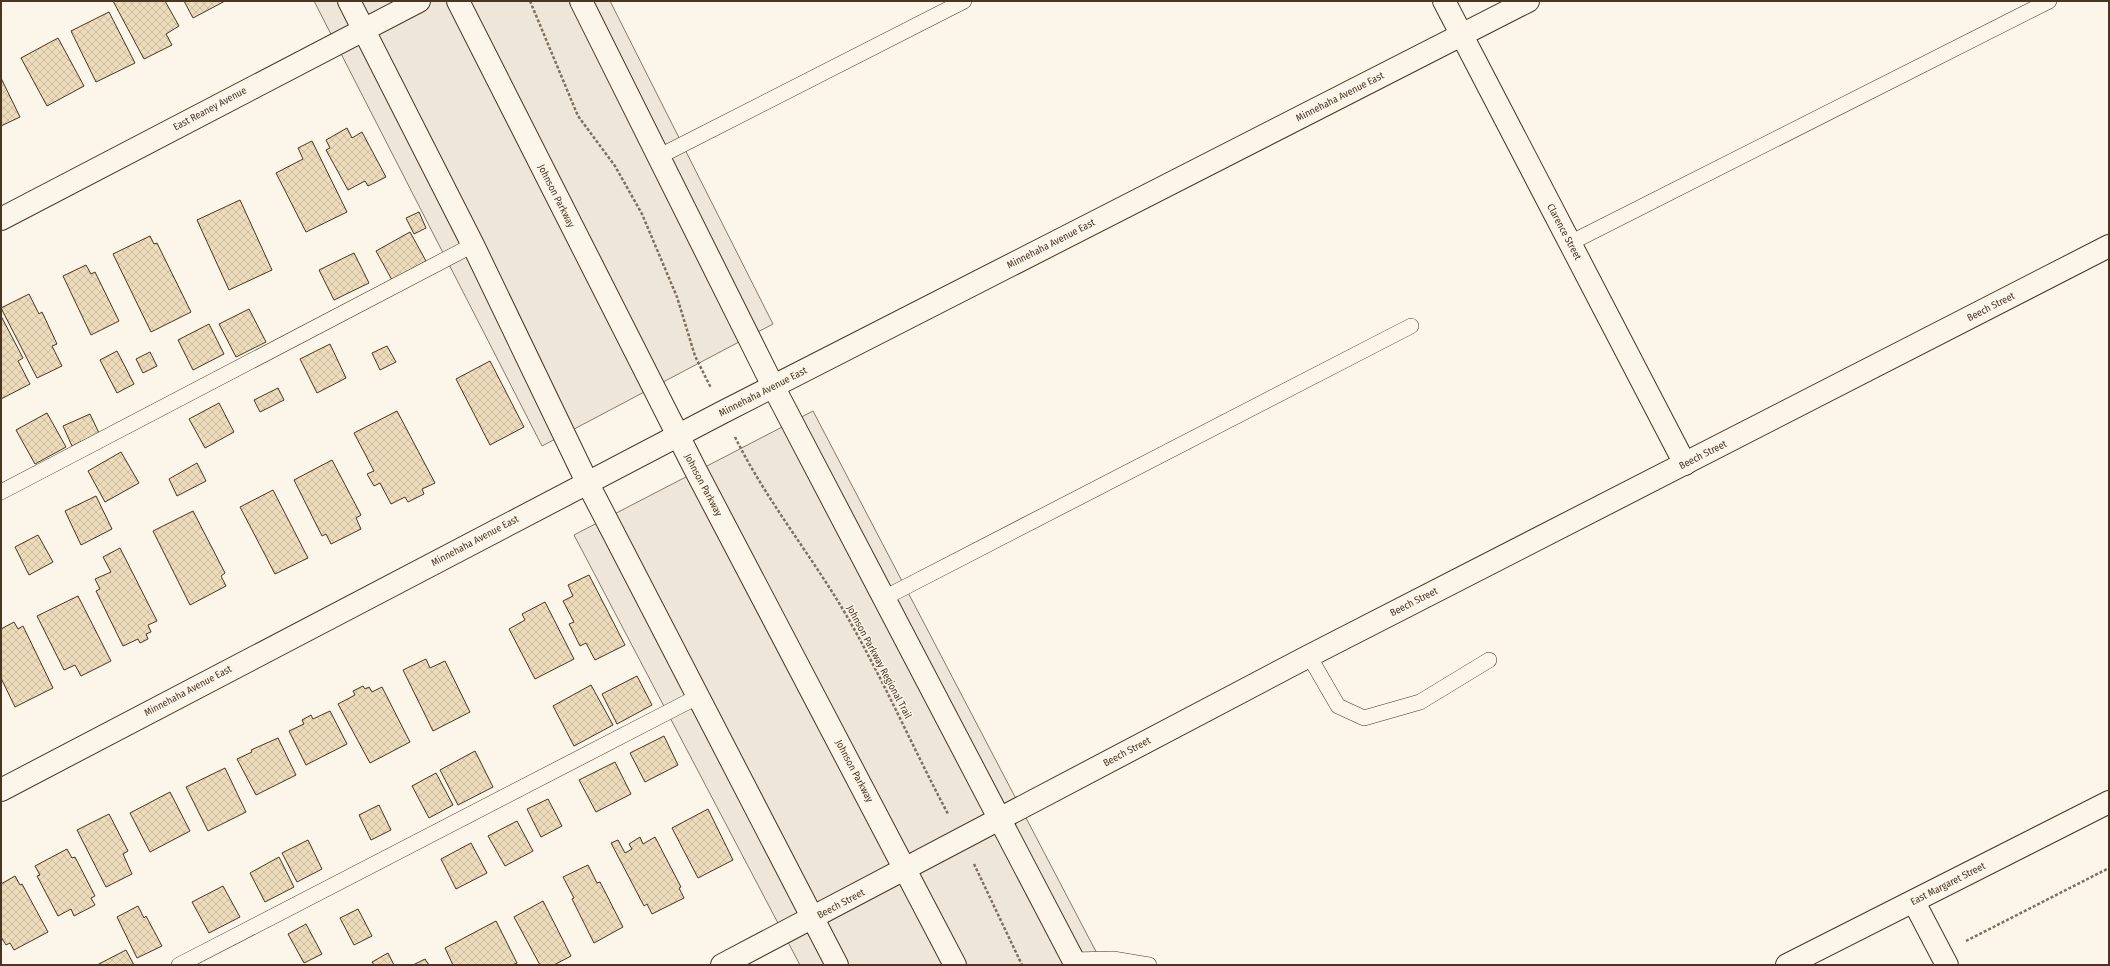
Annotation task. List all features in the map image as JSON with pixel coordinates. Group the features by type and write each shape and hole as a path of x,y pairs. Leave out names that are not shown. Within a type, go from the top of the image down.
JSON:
{"street":[{"path":"349,1 473,245 587,482 837,965"},
{"name":"East Reaney Avenue","path":"1,219 419,1"},
{"name":"Johnson Parkway","path":"458,1 678,436 955,965"},
{"path":"581,1 773,386 1075,962"},
{"name":"Clarence Street","path":"1444,1 1685,464"},
{"name":"Minnehaha Avenue East","path":"1,790 587,482 1528,1"},
{"name":"Beech Street","path":"722,965 906,869 960,838 1000,819 1309,656 2109,246"},
{"name":"East Margaret Street","path":"1787,965 2109,802"},
{"path":"1914,902 1947,965"}],"lane":[{"path":"658,156 964,1"},
{"path":"1570,243 2049,1"},
{"path":"1,492 473,245"},
{"path":"884,598 1411,326"},
{"path":"1309,656 1338,706 1364,718 1420,702 1489,660"},
{"path":"179,965 699,696"},
{"path":"1075,962 1113,959 1149,965"}],"path":[{"path":"530,1 578,116 614,166 642,214 677,297 696,356"},
{"name":"Johnson Parkway Regional Trail","path":"750,468 805,550 853,627 945,809"},
{"path":"1964,942 2109,868"},
{"path":"978,870 1022,965"}],"shaded area":[{"path":"314,1 610,1 773,324 542,446"},
{"path":"813,411 1103,965 800,965 574,535"}],"building":[{"path":"113,1 165,1 179,26 166,34 172,45 144,59"},
{"path":"184,1 225,1 193,18"},
{"path":"109,12 135,63 96,82 71,31"},
{"path":"58,38 84,86 47,106 21,58"},
{"path":"1,78 20,117 1,126"},
{"path":"347,128 352,138 362,132 386,177 368,186 365,181 348,190 326,150 330,148 326,140"},
{"path":"312,141 347,212 306,232 276,173 303,159 298,148"},
{"path":"240,200 272,270 229,290 197,220"},
{"path":"419,212 426,228 414,234 406,218"},
{"path":"410,232 426,261 392,280 376,251"},
{"path":"150,236 154,244 157,243 191,312 151,332 113,254"},
{"path":"354,253 369,283 334,300 319,270"},
{"path":"86,265 91,274 95,272 119,321 91,335 63,276"},
{"path":"29,294 39,314 42,312 57,344 52,346 62,366 37,378 1,308"},
{"path":"249,309 266,342 236,357 219,324"},
{"path":"1,316 23,358 18,361 30,384 1,399"},
{"path":"209,324 224,354 193,370 178,340"},
{"path":"330,344 346,378 317,393 300,359"},
{"path":"387,346 396,362 380,370 372,353"},
{"path":"117,351 134,384 117,393 100,360"},
{"path":"150,352 157,366 143,373 136,359"},
{"path":"490,361 524,427 490,445 456,379"},
{"path":"278,388 284,400 260,412 254,400"},
{"path":"219,403 234,432 205,448 189,419"},
{"path":"397,411 435,483 422,489 424,494 408,502 405,497 391,504 380,483 374,486 367,474 374,471 354,433"},
{"path":"47,413 66,447 35,464 16,430"},
{"path":"90,414 99,433 72,446 63,426"},
{"path":"121,452 139,483 105,502 88,471"},
{"path":"332,460 361,515 356,518 361,529 331,544 326,534 322,536 294,480"},
{"path":"197,463 206,481 177,496 169,479"},
{"path":"273,490 308,558 275,574 240,507"},
{"path":"96,496 112,529 81,545 65,511"},
{"path":"193,511 225,573 221,576 226,586 190,605 153,531"},
{"path":"38,535 53,562 29,575 15,547"},
{"path":"120,548 157,621 148,625 151,632 146,634 148,639 140,643 138,639 123,646 96,591 100,589 95,579 111,572 103,557"},
{"path":"589,575 625,645 595,660 586,643 580,646 569,624 574,622 563,601 573,596 568,585"},
{"path":"78,596 111,661 81,676 75,665 64,670 37,616"},
{"path":"545,602 574,659 535,679 509,629 525,620 522,614"},
{"path":"14,622 18,629 23,626 53,688 15,707 1,678 1,629"},
{"path":"426,659 430,668 445,661 470,712 433,731 403,670"},
{"path":"637,676 652,705 617,724 602,694"},
{"path":"591,685 613,725 574,746 553,706"},
{"path":"363,686 365,689 369,687 372,692 382,687 410,742 370,763 338,704 355,695 353,691"},
{"path":"330,711 347,744 306,765 289,731 304,724 302,720 311,715 313,719"},
{"path":"664,736 678,765 645,782 630,753"},
{"path":"278,738 296,775 256,795 237,759 252,752 251,750"},
{"path":"475,751 493,787 458,805 440,770"},
{"path":"615,762 631,794 596,812 579,780"},
{"path":"225,768 246,812 208,831 186,787"},
{"path":"436,773 453,805 429,818 412,786"},
{"path":"170,792 190,831 150,852 130,813"},
{"path":"548,799 562,826 541,837 527,809"},
{"path":"379,805 391,830 371,840 359,815"},
{"path":"708,809 733,860 698,878 672,828"},
{"path":"109,814 128,851 123,854 132,874 106,887 77,830"},
{"path":"517,821 533,851 505,866 488,836"},
{"path":"640,837 643,844 655,837 681,887 679,888 684,898 652,914 647,904 644,906 611,843 618,840 625,853 632,849 629,844"},
{"path":"308,840 322,869 297,882 282,853"},
{"path":"471,843 487,873 456,889 441,859"},
{"path":"67,849 72,858 75,857 95,896 91,898 95,905 74,916 71,909 58,916 37,876 40,875 35,866"},
{"path":"279,857 294,887 265,902 250,873"},
{"path":"588,865 597,883 600,882 623,927 594,943 572,899 574,898 563,877"},
{"path":"15,876 20,885 22,884 48,932 14,950 10,943 6,945 1,937 1,884"},
{"path":"223,886 240,917 209,933 192,902"},
{"path":"543,901 571,956 554,965 540,965 514,917"},
{"path":"138,906 144,918 146,916 162,946 137,958 117,917"},
{"path":"358,909 372,936 354,945 340,918"},
{"path":"496,921 517,963 512,965 453,965 445,948"},
{"path":"306,924 322,954 304,963 288,934"},
{"path":"126,950 134,965 97,965"},
{"path":"388,953 394,965 374,965 372,962"},
{"path":"425,959 429,965 413,965"}]}
